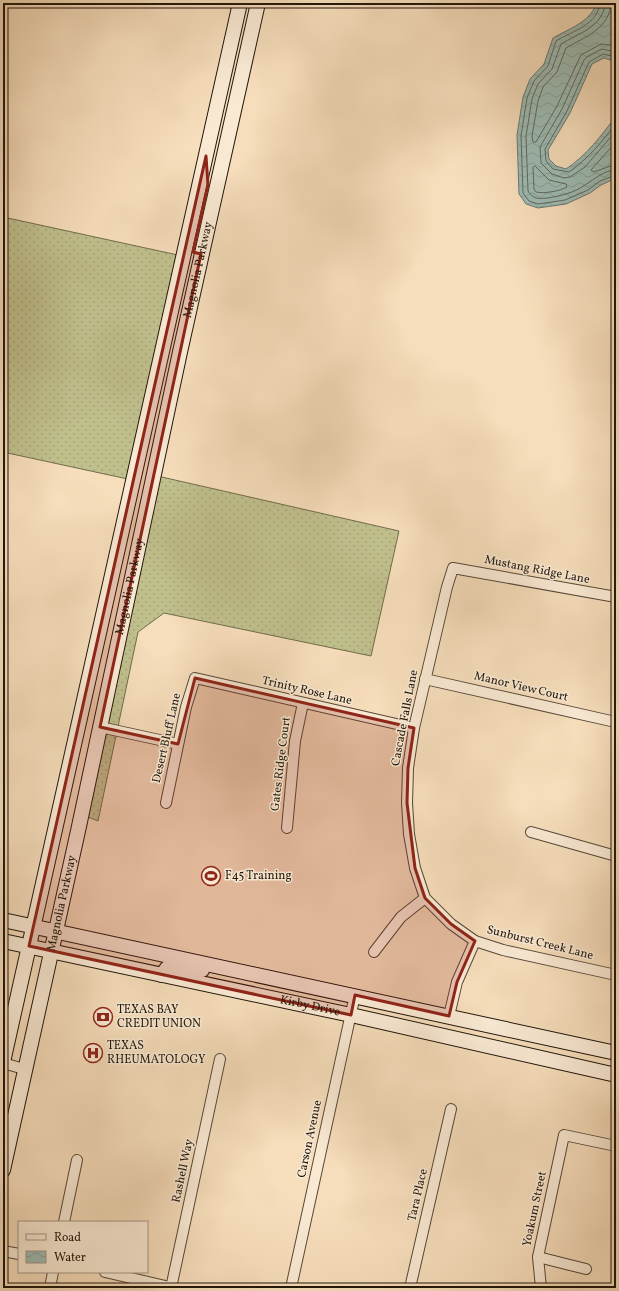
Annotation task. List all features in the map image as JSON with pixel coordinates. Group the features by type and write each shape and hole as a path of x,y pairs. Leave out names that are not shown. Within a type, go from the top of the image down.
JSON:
{"main road":[{"name":"Magnolia Parkway","path":"3,1063 240,3"},
{"name":"Magnolia Parkway","path":"3,1170 100,727 201,254 258,3"},
{"path":"201,254 195,250 194,246 208,185 206,156"},
{"path":"100,727 91,725 88,713 109,623 105,612"},
{"name":"Kirby Drive","path":"3,920 355,995 616,1053"},
{"name":"Kirby Drive","path":"3,941 351,1015 616,1074"},
{"path":"86,958 107,956 153,964 158,953"},
{"path":"162,975 167,968 222,973 244,971"}],"street":[{"name":"Mustang Ridge Lane","path":"453,568 616,597"},
{"name":"Cascade Falls Lane","path":"424,898 415,868 409,834 407,803 408,768 414,728 425,679 453,568"},
{"name":"Trinity Rose Lane","path":"195,678 414,728"},
{"name":"Desert Bluff Lane","path":"166,803 178,744 195,678"},
{"name":"Manor View Court","path":"425,679 611,721"},
{"name":"Gates Ridge Court","path":"287,828 295,741 303,703"},
{"path":"100,727 178,744"},
{"path":"531,832 616,856"},
{"path":"374,952 401,916 424,898"},
{"name":"Sunburst Creek Lane","path":"424,898 451,924 475,940 502,950 616,975"},
{"path":"449,1016 457,982 475,940"},
{"name":"Carson Avenue","path":"291,1288 355,995"},
{"name":"Rashell Way","path":"172,1288 220,1059"},
{"path":"3,1063 24,1069"},
{"name":"Tara Place","path":"410,1288 451,1108"},
{"name":"Yoakum Street","path":"541,1288 538,1257 564,1135 616,1146"},
{"path":"64,1221 77,1160"},
{"path":"3,1251 18,1254"},
{"path":"538,1257 586,1269"},
{"path":"50,1288 53,1273"},
{"path":"109,1273 172,1288"}],"highlighted area":[{"path":"206,156 208,185 193,252 201,254 100,727 178,744 195,678 414,728 408,768 407,803 415,868 425,898 451,924 475,941 457,982 449,1016 355,995 351,1015 29,946"}],"green space":[{"path":"3,217 187,257 137,481 3,452"},
{"path":"153,475 399,531 371,656 164,613 138,632 98,821 83,815"}],"water":[{"path":"597,3 616,3 616,62 604,58 592,64 570,113 548,150 549,159 556,166 566,169 574,164 587,151 616,116 616,178 601,185 590,193 566,204 538,208 526,204 519,194 517,135 523,97 530,79 544,64 553,38 584,20 594,10"}],"place":[{"name":"F45 Training","path":"211,876"},
{"name":"TEXAS BAY CREDIT UNION","path":"103,1017"},
{"name":"TEXAS RHEUMATOLOGY","path":"93,1053"}]}
